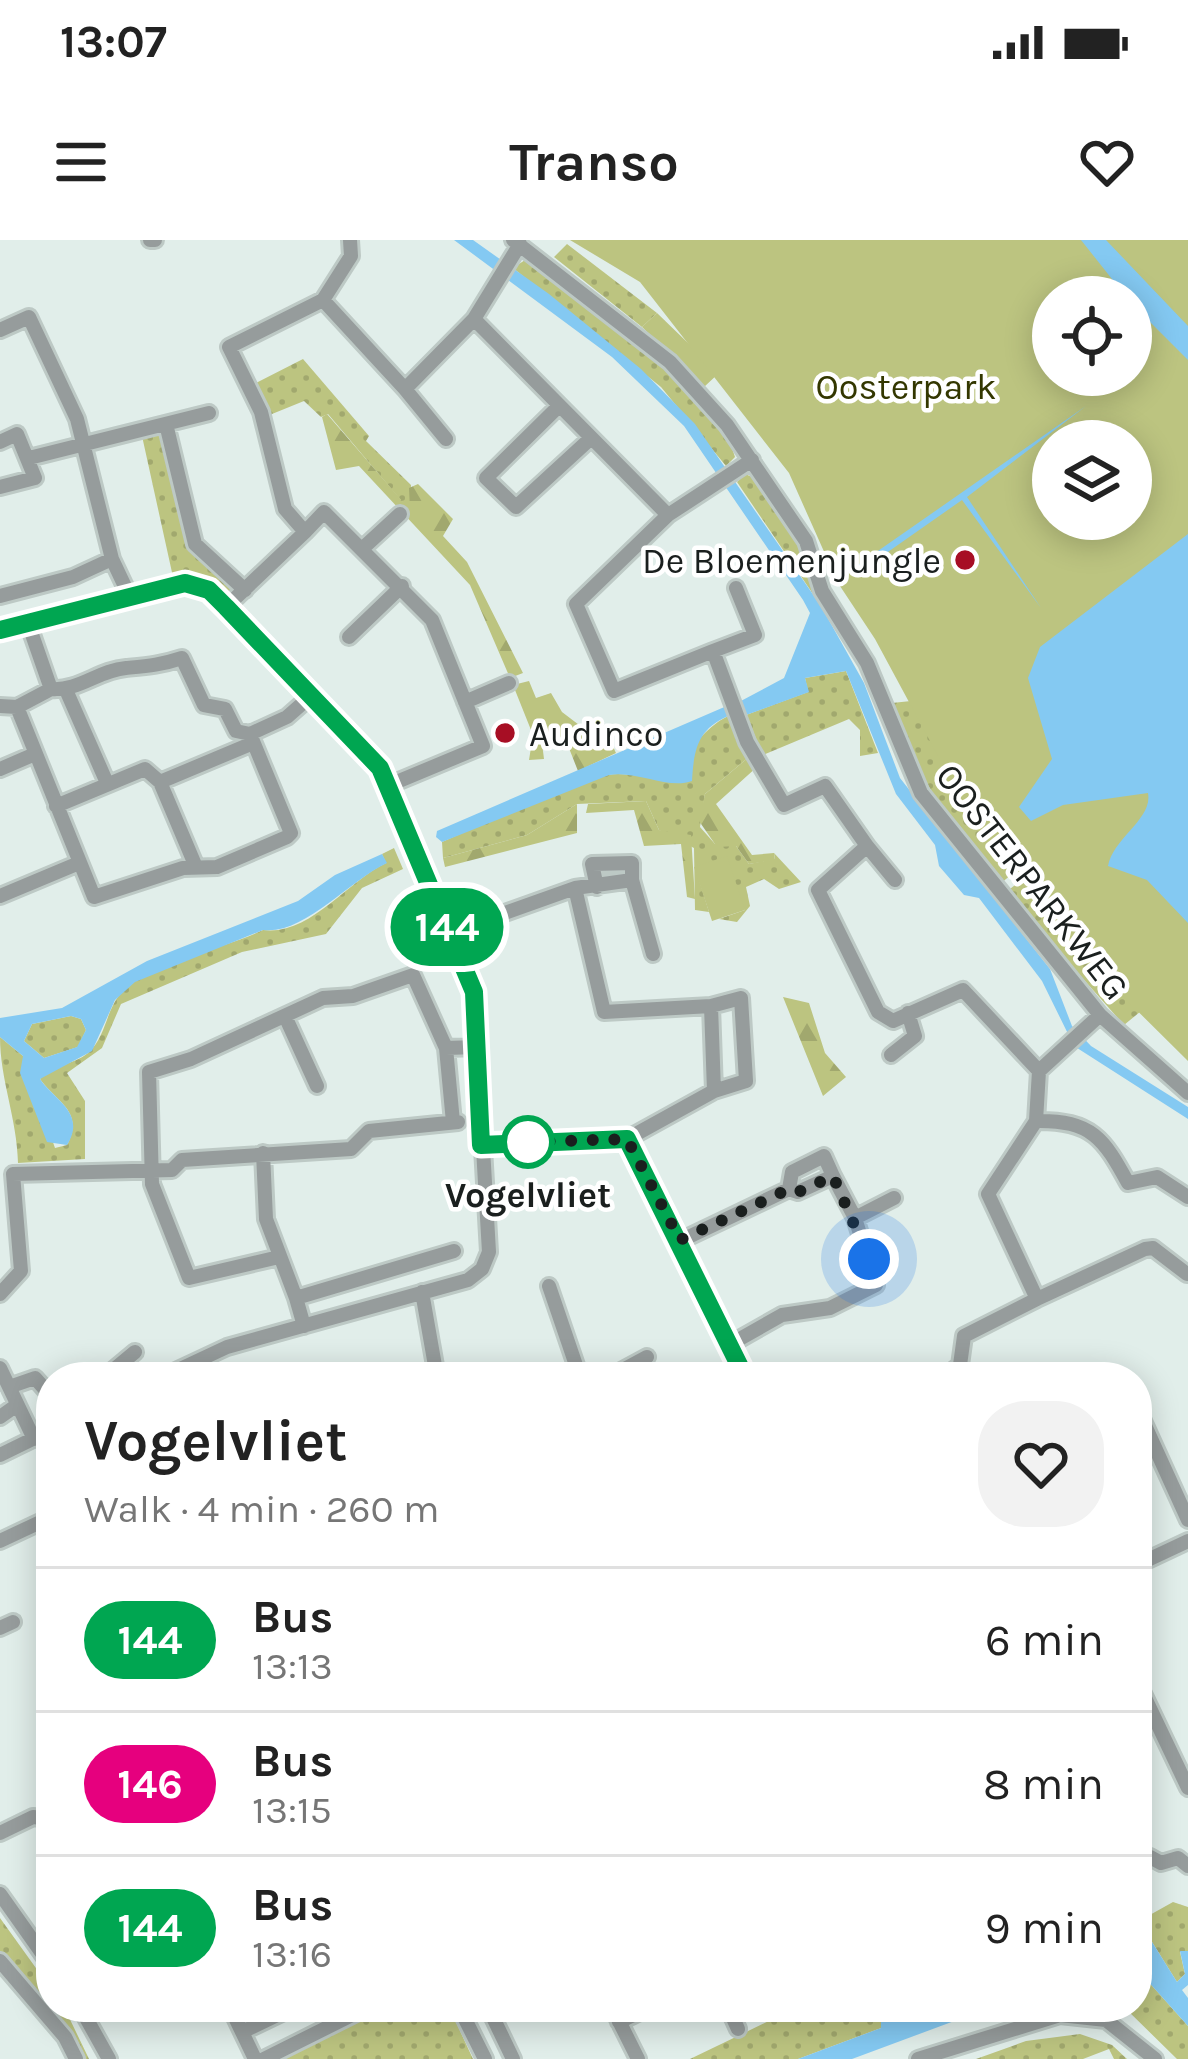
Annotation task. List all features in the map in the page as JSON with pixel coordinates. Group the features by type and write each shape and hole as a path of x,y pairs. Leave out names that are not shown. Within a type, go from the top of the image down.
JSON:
{"street":[{"path":"305,532 284,509 257,403 229,347 323,300 356,242"},
{"path":"405,389 473,319 516,242"},
{"name":"OOSTERPARKWEG","path":"516,242 670,362 752,460 806,541 822,591 867,663 921,793 1100,1016 1188,1094"},
{"path":"323,300 446,439"},
{"path":"0,330 29,316 85,443 112,559 129,595"},
{"path":"473,319 668,515"},
{"path":"558,406 485,478 507,503 516,507 590,439"},
{"path":"29,458 209,413"},
{"path":"166,424 195,544 245,590"},
{"path":"0,442 17,434 35,478 0,488"},
{"path":"736,588 755,635 614,691 576,604 668,515 752,460"},
{"path":"226,607 324,512 402,586 432,620 483,746 387,786"},
{"path":"362,549 400,514"},
{"path":"0,596 73,577 112,559"},
{"path":"0,630 185,583 209,590 373,759 474,992 489,1252 482,1269 468,1280 194,1362"},
{"path":"349,637 402,586"},
{"path":"28,623 107,784"},
{"path":"713,651 747,742 784,805 825,786 895,880"},
{"path":"0,706 17,707 124,668 146,670 182,658 204,705 225,709 236,731 252,738 291,832 217,867 196,867 94,897 17,707"},
{"path":"465,701 509,682"},
{"path":"160,782 252,738 287,717 311,695"},
{"path":"0,769 35,754"},
{"path":"56,806 145,769 160,782 196,867"},
{"path":"867,846 818,890 878,1012 892,1021 963,990 1039,1071"},
{"path":"0,896 80,863"},
{"path":"597,887 592,864 632,863 632,880 653,954"},
{"path":"449,933 575,888 632,880"},
{"path":"481,1145 627,1139 714,1091 746,1081 741,998 711,1006 604,1012 575,888"},
{"path":"0,1294 21,1271 13,1174 152,1171 172,1170 182,1160 351,1149 369,1131 456,1122 446,1048 413,975 353,996 322,998 149,1072 152,1171 152,1184 189,1278 279,1257"},
{"path":"711,1006 714,1091"},
{"path":"891,1055 915,1036 908,1013"},
{"path":"285,1016 317,1086"},
{"path":"1037,1299 988,1194 1036,1121 1039,1071 1100,1016"},
{"path":"446,1048 477,1047"},
{"path":"1036,1121 1080,1126 1109,1145 1128,1183 1156,1177 1188,1197"},
{"path":"627,1139 738,1362"},
{"path":"263,1153 266,1219 304,1326"},
{"path":"729,1345 782,1315 830,1308 876,1285 855,1218 824,1156 792,1172 789,1189"},
{"path":"680,1240 789,1189 798,1192 833,1176"},
{"path":"855,1218 894,1198"},
{"path":"961,1362 964,1336 1145,1249 1153,1248 1186,1274"},
{"path":"296,1298 454,1252"},
{"path":"549,1286 575,1362"},
{"path":"422,1292 434,1362"},
{"path":"123,1362 135,1352"},
{"path":"202,1358 204,1362"},
{"path":"639,1362 647,1358"},
{"path":"0,1368 34,1439 0,1455"},
{"path":"9,1387 36,1379"},
{"path":"0,1418 17,1405"},
{"path":"1152,1459 1188,1520"},
{"path":"0,1541 36,1524"},
{"path":"1152,1558 1188,1541"},
{"path":"1152,1712 1188,1788"},
{"path":"0,1833 36,1817"},
{"path":"1152,1857 1161,1863 1178,1858 1188,1866"},
{"path":"0,1894 36,1945"},
{"path":"0,1960 36,2003"},
{"path":"52,2022 76,2059"},
{"path":"88,2022 109,2059"},
{"path":"237,2022 260,2059 337,2022"},
{"path":"242,2032 263,2022"},
{"path":"466,2022 485,2059"},
{"path":"495,2022 513,2059"},
{"path":"620,2022 638,2059"},
{"path":"735,2022 738,2029"},
{"path":"918,2059 1031,2022"},
{"path":"1107,2022 1126,2032 1155,2059"}],"green space":[{"name":"Oosterpark","path":"570,240 1188,240 1188,1061 1081,955 964,804 875,639 838,583 789,473 640,282"},
{"path":"567,244 657,313 642,327 554,257"},
{"path":"528,258 663,368 730,442 735,457 726,466 661,387 513,268"},
{"path":"657,313 719,373 704,387 642,327"},
{"path":"303,359 369,436 366,441 411,485 410,511 328,414 321,417 304,401 272,414 272,432 263,395 252,385"},
{"path":"327,414 410,510 409,488 418,484 453,519 443,536 467,562 523,673 510,678 470,585 359,466 336,470 322,417"},
{"path":"161,431 191,548 234,592 229,597 205,579 173,577 142,436"},
{"path":"745,474 758,481 781,509 815,597 737,482"},
{"path":"846,671 878,753 860,756 860,730 849,719 763,755 746,715 808,692 805,678"},
{"path":"529,681 536,698 551,693 562,712 587,731 599,717 616,753 578,771 565,738 551,734 542,743 544,759 529,760 533,735 513,685"},
{"path":"911,701 1035,855 1000,884 950,820 912,755 892,703"},
{"path":"733,714 750,756 705,794 700,827 715,844 736,846 749,864 775,859 774,853 801,882 779,889 764,879 746,887 750,906 737,922 719,919 745,910 695,867 709,912 695,910 694,848 659,830 646,801 577,804 527,835 443,858 442,842 545,797 608,775 649,775 666,769 711,727"},
{"path":"750,756 758,766 716,804 752,855 774,853 775,860 749,864 736,846 717,847 699,821 705,794"},
{"path":"646,801 659,830 691,835 695,899 687,897 681,844 644,846 634,810 586,813 588,804"},
{"path":"577,804 577,833 445,867 443,858 527,835"},
{"path":"394,848 403,869 362,888 326,934 242,952 121,1004 102,1048 67,1073 85,1101 85,1159 18,1163 0,1037 23,1056 55,1148 67,1145 71,1115 40,1079 88,1053 125,989 172,963 263,930 296,925 386,863 382,854"},
{"path":"727,856 745,910 712,921 694,867"},
{"path":"1033,871 1146,1007 1124,1025 1006,892"},
{"path":"783,997 809,1003 825,1053 846,1077 823,1096"},
{"path":"71,1016 81,1019 86,1030 78,1047 44,1058 24,1041 32,1024"},
{"path":"1173,1902 1188,1907 1188,1951 1180,1952 1185,1974 1177,1982 1152,1942 1152,1914"},
{"path":"0,1918 36,1968 36,2002 0,1958"},
{"path":"1152,1986 1188,2026 1188,2059 1177,2059 1139,2022 1152,2022"},
{"path":"53,2022 71,2022 89,2059 83,2059"},
{"path":"358,2022 456,2022 473,2059 282,2059"},
{"path":"767,2022 881,2022 881,2028 798,2059 690,2059"},
{"path":"1080,2034 1112,2045 1127,2059 1114,2059 1109,2049 1083,2059 976,2059 1026,2041"}],"water":[{"path":"454,240 473,240 549,294 641,369 695,424 821,606 864,683 900,778 1050,969 1072,1026 1091,1046 1188,1107 1188,1119 1074,1046 1042,981 979,898 964,895 939,866 935,845 896,794 846,671 805,678 809,692 746,715 739,702 784,678 810,613 803,600 684,426 612,357"},
{"path":"1081,240 1106,240 1140,276 1110,276"},
{"path":"1152,288 1188,326 1188,360 1152,324"},
{"path":"1032,444 967,497 1041,608 962,500 865,568 852,569"},
{"path":"1188,534 1188,923 1147,880 1108,866 1117,846 1145,811 1148,793 1063,805 1031,821 1019,807 1052,759 1028,678 1040,647"},
{"path":"729,705 733,714 713,725 701,739 692,781 609,775 442,842 436,837 437,831"},
{"path":"382,854 387,863 310,916 135,982 115,1000 92,1051 40,1079 66,1108 73,1124 67,1145 47,1142 20,1073 23,1056 0,1037 0,1018 62,1008 147,961 298,901 335,875","holes":["71,1016 81,1019 86,1030 77,1047 44,1058 24,1041 32,1024"]},
{"path":"1152,1942 1177,1982 1185,1974 1180,1951 1188,1951 1188,1985 1182,1990 1188,1998 1188,2026 1152,1986"},
{"path":"881,2022 952,2022 852,2059 798,2059 881,2028"}],"bus line":[{"name":"144","path":"0,630 185,583 209,590 380,768 474,992 481,1145 627,1139 738,1362"}],"place":[{"name":"De Bloemenjungle","path":"965,560"},
{"name":"Audinco","path":"505,733"},
{"name":"Vogelvliet","path":"528,1142"}],"route":[{"path":"528,1142 627,1139 680,1240 789,1189 798,1192 833,1176 862,1233 869,1259"}]}
